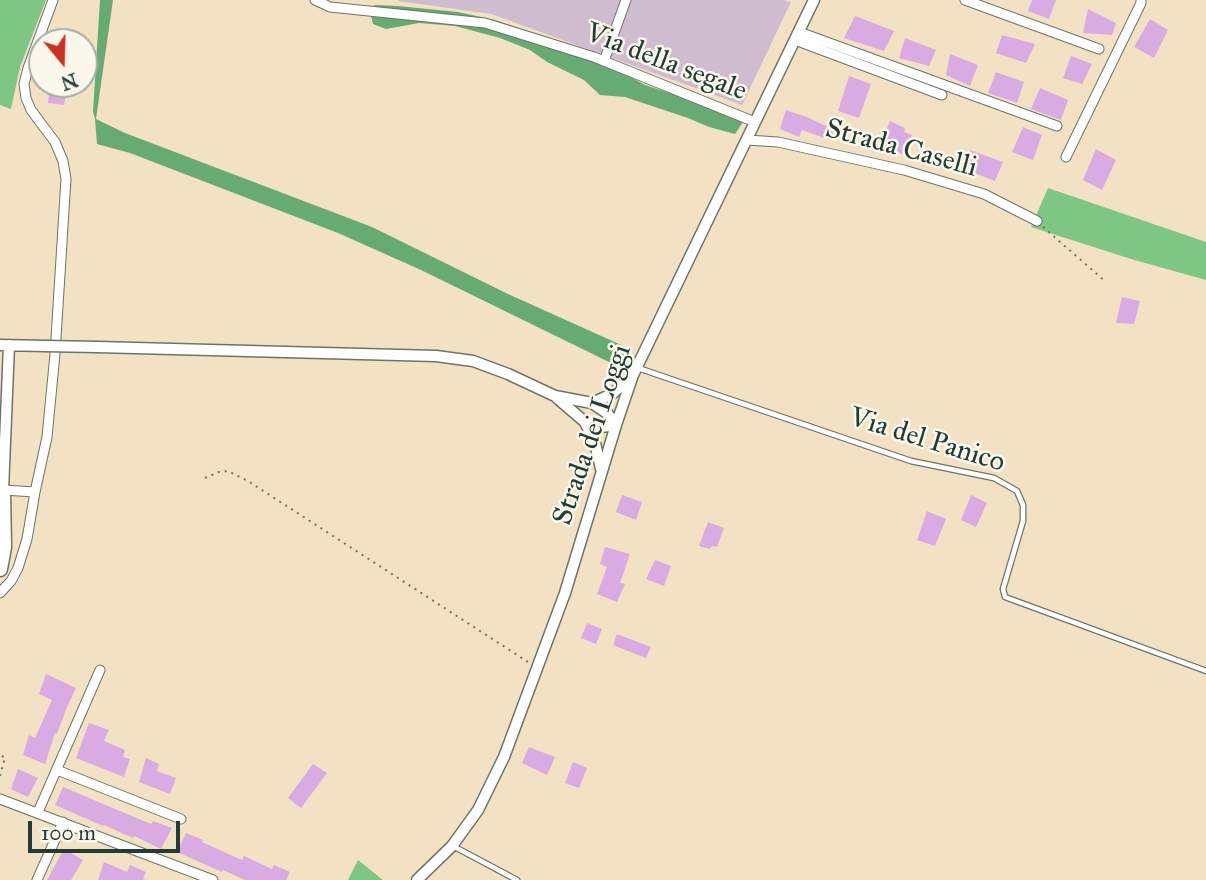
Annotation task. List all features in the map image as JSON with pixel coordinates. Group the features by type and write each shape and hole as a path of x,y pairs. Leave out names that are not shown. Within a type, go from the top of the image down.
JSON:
{"highway":[{"path":"0,569 4,547 3,490"}],"street":[{"path":"0,593 18,568 27,539 47,437 55,354 66,180 64,161 55,142 31,110 24,85 53,0"},
{"name":"Via della segale","path":"315,0 330,7 485,23 604,61 755,122"},
{"path":"604,61 626,0"},
{"name":"Strada dei Loggi","path":"417,880 452,846 478,810 499,768 565,593 616,425 635,372 814,0"},
{"path":"965,0 1099,49"},
{"path":"1066,157 1141,0"},
{"path":"797,36 942,95"},
{"path":"797,36 1057,126"},
{"name":"Strada Caselli","path":"747,140 778,142 904,170 984,194 1037,221"},
{"path":"35,492 3,490 5,345 436,356 473,362 508,374 555,396 592,403 607,413 616,425 601,427 585,422 555,396"},
{"path":"592,403 612,394 635,372"},
{"path":"585,422 595,443 602,472"},
{"path":"38,813 100,670"},
{"path":"57,770 181,819"},
{"path":"0,799 213,880"},
{"path":"37,880 63,822"}],"lane":[{"name":"Via del Panico","path":"635,372 911,461 994,478 1017,492 1023,506 1023,521 1003,589 1005,597 1206,671"},
{"path":"452,846 517,880"}],"path":[{"path":"1037,221 1107,282"},
{"path":"205,478 219,471 228,471 248,481 525,662 538,666"},
{"path":"0,776 5,757 1,756"}],"shaded area":[{"path":"398,0 791,2 742,105 491,14"}],"green space":[{"path":"0,0 46,0 35,28 28,28 28,46 20,67 11,109 0,105"},
{"path":"100,0 113,0 96,119 125,133 372,227 508,294 628,348 627,360 611,363 421,270 338,233 130,153 97,144 93,112 94,98 98,98"},
{"path":"376,5 458,12 495,20 546,37 578,55 645,85 722,110 743,122 735,134 625,97 600,95 584,80 547,62 530,50 500,38 455,26 419,23 386,29 373,24 369,7"},
{"path":"1048,188 1206,242 1206,280 1031,227"},
{"path":"358,860 383,880 348,880"}],"building":[{"path":"1032,0 1056,0 1049,19 1028,11"},
{"path":"1088,9 1116,23 1112,35 1083,33"},
{"path":"855,16 894,31 884,51 844,38"},
{"path":"1150,19 1168,30 1154,58 1134,47"},
{"path":"1002,35 1035,44 1026,63 996,53"},
{"path":"905,38 936,50 929,66 899,58"},
{"path":"950,54 978,65 970,86 946,75"},
{"path":"1071,56 1092,64 1082,84 1063,78"},
{"path":"996,72 1024,82 1017,103 988,93"},
{"path":"849,76 871,84 859,118 838,111"},
{"path":"1040,88 1068,100 1061,120 1031,109"},
{"path":"49,98 65,98 64,105 48,103"},
{"path":"786,110 834,130 830,140 802,130 799,137 780,129"},
{"path":"890,121 905,128 904,132 912,135 904,155 895,151 893,156 878,150"},
{"path":"1023,127 1042,135 1033,160 1012,152"},
{"path":"1096,149 1116,160 1102,190 1083,180"},
{"path":"970,150 1003,162 995,181 964,169"},
{"path":"1122,297 1140,301 1134,324 1116,323"},
{"path":"622,495 642,502 636,520 616,512"},
{"path":"971,495 987,503 976,527 961,520"},
{"path":"927,511 946,519 935,546 917,540"},
{"path":"708,522 724,528 717,547 712,546 710,549 699,546"},
{"path":"605,547 630,554 620,583 625,584 617,602 597,594 607,567 600,564"},
{"path":"655,560 671,566 664,586 646,579"},
{"path":"587,623 602,629 596,644 581,638"},
{"path":"617,634 651,647 646,658 613,645"},
{"path":"46,674 76,688 57,734 55,733 45,764 23,755 29,735 35,738 52,700 39,694"},
{"path":"89,723 109,730 104,741 125,750 123,757 130,759 124,777 76,758"},
{"path":"529,747 555,757 547,775 522,763"},
{"path":"146,758 159,764 157,771 176,778 170,794 139,782"},
{"path":"573,762 587,768 579,788 565,783"},
{"path":"313,764 327,773 301,808 288,798"},
{"path":"18,769 38,778 28,797 11,789"},
{"path":"63,787 151,824 153,821 172,828 161,849 55,805"},
{"path":"186,833 242,860 244,856 272,869 274,865 290,872 286,880 245,880 223,870 222,872 177,852"},
{"path":"64,849 83,860 71,880 47,880"},
{"path":"104,862 127,872 130,865 146,872 143,879 146,880 98,880"}]}
